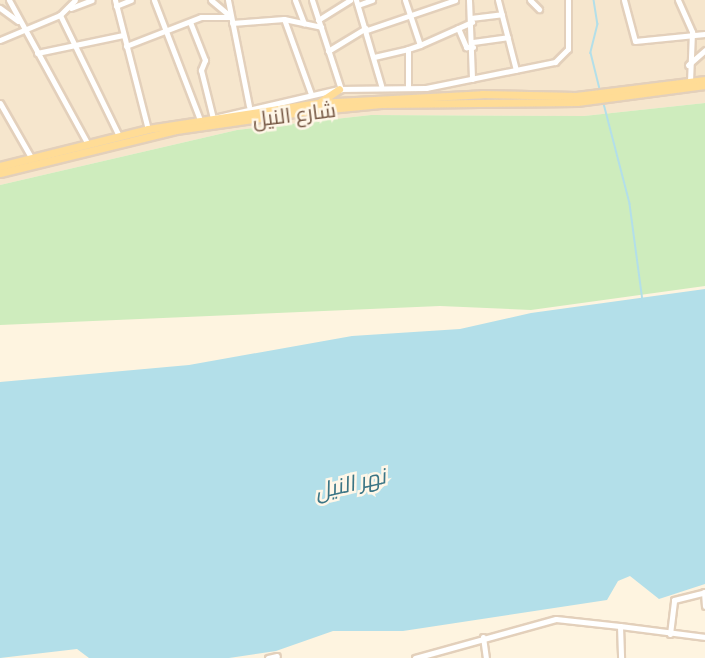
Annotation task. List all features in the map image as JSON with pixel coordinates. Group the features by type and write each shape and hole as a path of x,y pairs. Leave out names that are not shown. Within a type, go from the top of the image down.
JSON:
{"main road":[{"path":"610,95 705,80"},
{"path":"593,97 705,86"},
{"path":"309,111 340,89"},
{"name":"شارع النيل","path":"0,166 33,163 88,144 148,129 318,103 593,97"},
{"name":"شارع النيل","path":"0,172 176,129 309,111 593,97"}],"street":[{"path":"9,0 88,144"},
{"path":"71,8 75,0"},
{"path":"0,40 92,0"},
{"path":"131,0 115,3 148,129"},
{"path":"154,0 200,120"},
{"path":"211,0 231,20"},
{"path":"228,0 249,106"},
{"path":"295,0 304,23"},
{"path":"312,0 340,89"},
{"path":"318,20 350,0"},
{"path":"372,0 357,3 367,29 381,85"},
{"path":"405,0 420,45"},
{"path":"328,51 367,29 410,14 433,3 454,0"},
{"path":"469,0 473,44 472,79"},
{"path":"498,0 516,70"},
{"path":"530,0 539,9"},
{"path":"190,22 205,60 201,70 214,118 249,106 340,89 381,85 408,87 472,79 555,62 566,52 568,0"},
{"path":"624,0 635,41 705,34"},
{"path":"678,0 692,35 688,65 690,82"},
{"path":"0,8 20,22"},
{"path":"374,57 420,45 472,20 502,14"},
{"path":"60,15 78,45 119,136"},
{"path":"126,46 190,22 284,19 321,27"},
{"path":"284,19 311,94"},
{"path":"458,28 466,47 508,37"},
{"path":"37,53 123,35"},
{"path":"408,49 408,87"},
{"path":"688,65 705,50"},
{"path":"1,105 33,163"},
{"path":"670,634 674,600 704,592 705,606"},
{"path":"415,658 552,619 705,637"},
{"path":"620,626 621,658"},
{"path":"483,637 486,658"},
{"path":"268,658 278,656"}],"shaded area":[{"path":"0,0 705,0 705,103 584,116 371,115 237,130 0,185"}],"green space":[{"path":"705,103 705,286 531,310 440,306 0,325 0,185 237,130 371,115 584,116"}],"water":[{"name":"نهر النيل","path":"705,289 705,584 659,599 630,576 618,581 607,600 403,631 333,631 276,651 229,658 89,658 77,649 0,658 0,382 189,365 352,336 460,329 531,313"}],"waterway":[{"path":"594,0 598,24 591,53 600,90"},
{"path":"603,100 630,204 643,301"}]}
